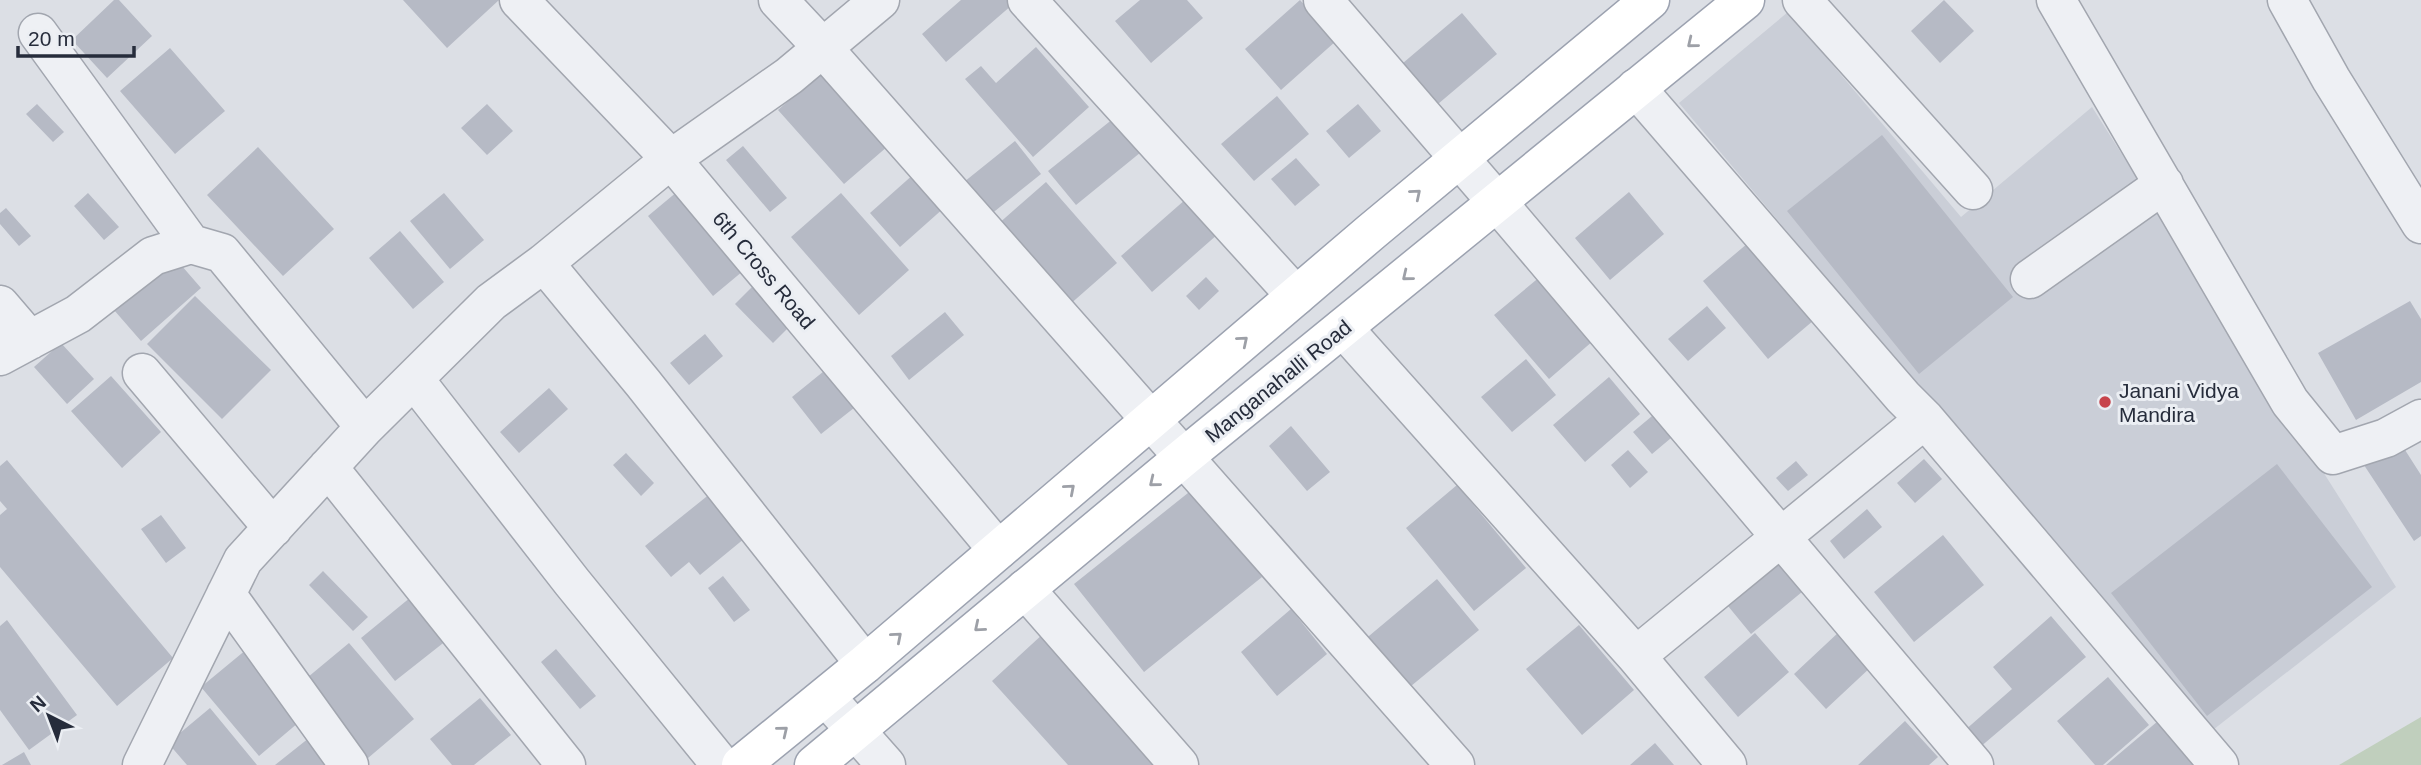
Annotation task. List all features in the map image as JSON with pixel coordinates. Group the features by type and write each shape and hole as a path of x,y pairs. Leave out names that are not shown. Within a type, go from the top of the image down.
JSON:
{"main road":[{"name":"Manganahalli Road","path":"814,765 1184,457 1745,0"},
{"path":"741,765 865,664 1635,5"}],"street":[{"name":"6th Cross Road","path":"519,0 671,159 998,550"},
{"path":"778,0 1455,765"},
{"path":"142,765 243,560 365,427 491,302 544,263 671,159 789,76 880,0"},
{"path":"1027,0 1296,296"},
{"path":"1323,0 1974,765"},
{"path":"1802,0 1973,190"},
{"path":"2056,0 2290,402 2333,454 2386,438 2421,419"},
{"path":"2287,0 2331,79 2421,225"},
{"path":"38,33 191,244"},
{"path":"1636,88 1903,397 1925,419 2219,765"},
{"path":"2031,279 2164,184"},
{"path":"0,305 15,348 78,314 153,256 191,244 222,253 365,427"},
{"path":"544,263 643,383 865,664"},
{"path":"1343,328 1636,656 1727,765"},
{"path":"142,373 273,528"},
{"path":"414,379 572,582 721,765"},
{"path":"1636,656 1925,419"},
{"path":"328,467 566,765"},
{"path":"1025,589 1179,765"},
{"path":"226,594 349,765"},
{"path":"826,696 886,765"}],"shaded area":[{"name":"Janani Vidya Mandira","path":"1788,12 1961,217 2092,107 2396,587 2209,733 1679,103"}],"green space":[{"path":"2421,717 2421,765 2339,765"}],"building":[{"path":"114,0 119,0 152,36 107,78 72,40"},
{"path":"403,0 499,0 447,48"},
{"path":"961,0 1008,0 1012,5 946,62 922,34"},
{"path":"1140,0 1187,0 1203,18 1151,63 1115,21"},
{"path":"1300,0 1336,41 1281,90 1245,49"},
{"path":"1944,0 1974,31 1940,63 1911,31"},
{"path":"1462,13 1497,54 1438,104 1403,63"},
{"path":"1036,47 1089,107 1033,157 965,79 981,66 996,83"},
{"path":"170,48 225,111 175,154 120,91"},
{"path":"829,65 895,140 844,184 778,110"},
{"path":"1277,96 1309,134 1254,181 1221,144"},
{"path":"37,104 64,132 53,142 26,114"},
{"path":"487,104 513,131 487,155 461,128"},
{"path":"1358,104 1381,131 1349,158 1326,131"},
{"path":"1119,114 1146,148 1076,205 1048,171"},
{"path":"1882,135 2013,297 1919,374 1787,211"},
{"path":"1015,141 1041,174 990,215 964,182"},
{"path":"743,146 787,198 770,212 726,160"},
{"path":"258,147 334,229 283,276 207,195"},
{"path":"1296,158 1320,185 1295,206 1271,179"},
{"path":"924,165 954,199 900,247 870,213"},
{"path":"1046,182 1117,263 1068,306 997,225"},
{"path":"684,186 749,266 713,296 648,216"},
{"path":"1629,192 1664,234 1610,280 1575,238"},
{"path":"88,193 119,227 104,240 74,206"},
{"path":"444,193 484,240 450,269 410,221"},
{"path":"841,193 909,270 859,315 791,237"},
{"path":"1186,199 1218,234 1152,292 1121,256"},
{"path":"6,208 31,236 19,246 0,224 0,213"},
{"path":"400,231 444,282 413,309 369,258"},
{"path":"1754,238 1820,315 1768,359 1703,281"},
{"path":"175,258 201,288 141,341 114,310"},
{"path":"1547,271 1601,334 1549,379 1494,315"},
{"path":"1206,277 1219,291 1199,310 1186,296"},
{"path":"756,283 794,322 773,343 735,304"},
{"path":"195,296 271,370 222,419 147,344"},
{"path":"2410,301 2421,319 2421,382 2356,420 2318,353"},
{"path":"1707,306 1726,328 1688,361 1668,339"},
{"path":"945,312 964,335 909,380 891,356"},
{"path":"705,334 723,356 689,385 670,363"},
{"path":"61,343 94,379 67,404 34,367"},
{"path":"1526,359 1556,395 1512,432 1481,397"},
{"path":"829,367 859,404 821,434 792,397"},
{"path":"111,376 161,432 122,468 71,411"},
{"path":"1609,377 1640,414 1585,462 1553,425"},
{"path":"549,388 568,409 519,453 500,432"},
{"path":"1658,411 1677,433 1652,454 1633,432"},
{"path":"1291,426 1330,472 1307,491 1269,446"},
{"path":"2398,439 2421,475 2421,536 2414,541 2362,462"},
{"path":"1628,450 1648,472 1630,488 1611,465"},
{"path":"626,453 654,483 641,496 613,465"},
{"path":"1924,459 1942,479 1915,503 1897,483"},
{"path":"7,460 173,658 117,706 0,567 0,515 7,509 0,501 0,466"},
{"path":"1796,461 1808,475 1788,491 1776,478"},
{"path":"2277,464 2372,587 2207,716 2111,593"},
{"path":"721,485 756,529 700,575 689,562 671,577 645,546"},
{"path":"1457,485 1526,568 1474,611 1406,528"},
{"path":"1193,489 1262,577 1144,672 1074,584"},
{"path":"1867,509 1882,527 1844,559 1830,541"},
{"path":"161,515 186,548 166,563 141,529"},
{"path":"1943,535 1984,585 1914,642 1874,592"},
{"path":"1775,548 1808,587 1751,634 1719,595"},
{"path":"323,571 368,617 353,631 309,585"},
{"path":"723,576 750,610 734,622 708,588"},
{"path":"1437,579 1479,630 1405,691 1363,641"},
{"path":"411,597 447,640 395,681 361,638"},
{"path":"1291,609 1327,654 1277,696 1241,652"},
{"path":"2051,616 2086,657 1979,748 1964,731 2012,689 1993,667"},
{"path":"7,620 77,715 29,750 0,710 0,626"},
{"path":"1579,625 1634,690 1582,735 1526,669"},
{"path":"1840,631 1872,666 1826,709 1794,674"},
{"path":"1044,633 1163,765 1068,765 992,681"},
{"path":"1755,633 1789,672 1738,717 1704,677"},
{"path":"349,643 414,719 361,764 296,687"},
{"path":"247,649 305,717 259,756 201,687"},
{"path":"556,649 596,696 580,709 541,662"},
{"path":"2108,677 2149,725 2103,765 2095,765 2057,721"},
{"path":"480,698 511,735 474,765 452,765 430,739"},
{"path":"210,708 257,765 187,765 168,743"},
{"path":"1905,721 1938,757 1929,765 1858,765"},
{"path":"2158,721 2195,765 2106,765"},
{"path":"314,734 338,765 275,765"},
{"path":"1655,743 1674,765 1630,765"},
{"path":"24,752 31,765 2,765"}],"place":[{"name":"Janani Vidya Mandira","path":"2105,402"}]}
